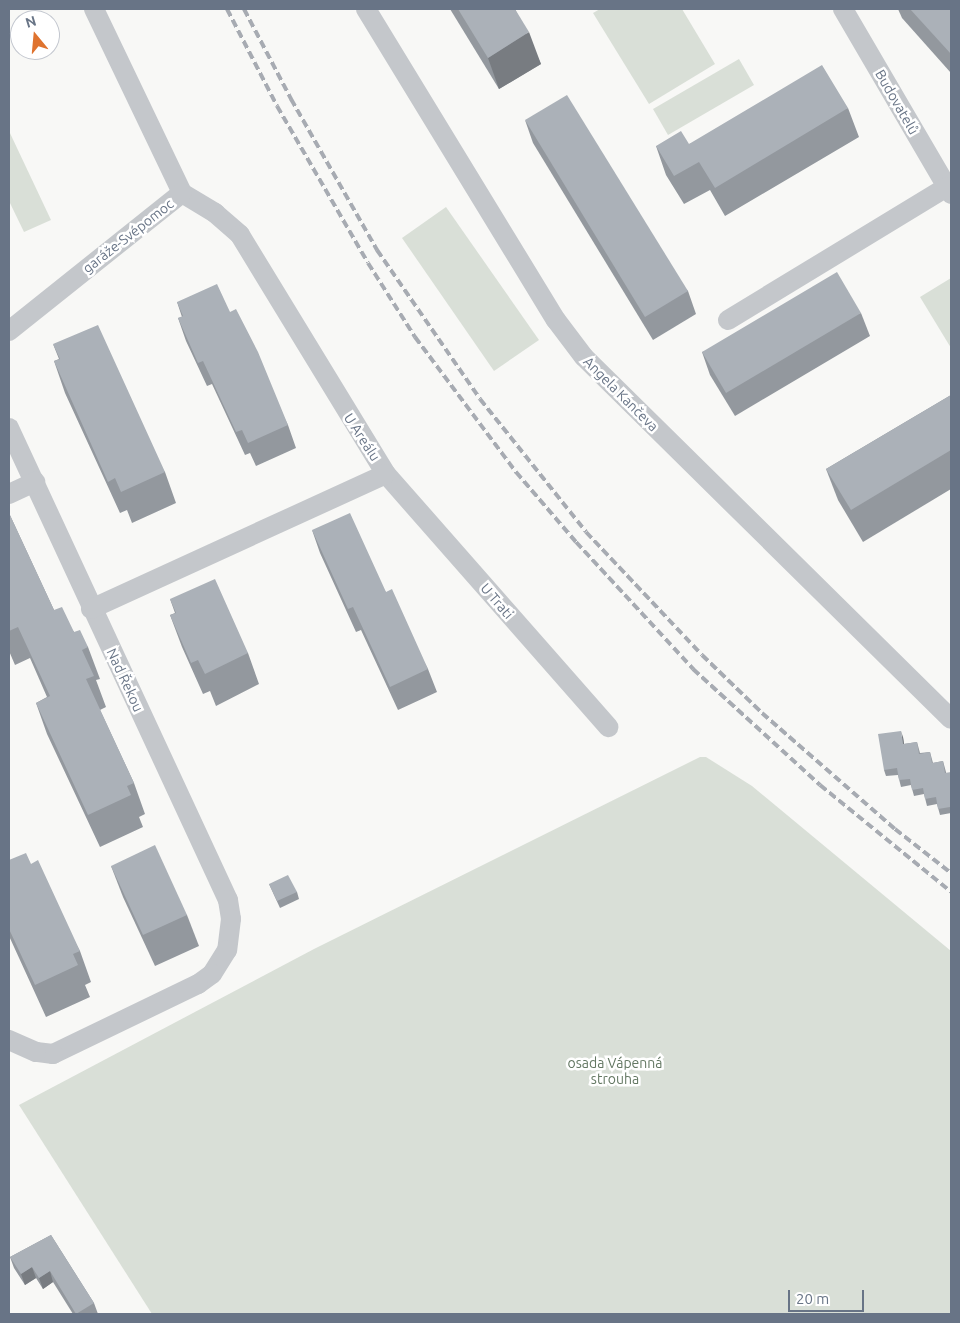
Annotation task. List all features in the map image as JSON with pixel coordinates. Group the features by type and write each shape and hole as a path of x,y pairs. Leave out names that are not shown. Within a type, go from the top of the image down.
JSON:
{"street":[{"name":"garáže-Svépomoc","path":"9,331 182,193 94,9"},
{"name":"Angela Kančeva","path":"366,9 556,320 584,358 951,719"},
{"name":"Budovatelů","path":"843,9 949,191"},
{"path":"728,320 949,191"},
{"name":"U Areálu","path":"91,609 386,474 240,235 216,213 182,193"},
{"name":"Nad Řekou","path":"9,428 91,609 228,900 231,934 219,964 212,974 198,984 53,1054 14,1044"},
{"name":"U Trati","path":"386,474 608,727"},
{"path":"9,494 35,482"}],"green space":[{"path":"600,9 682,9 715,64 649,104 593,13"},
{"path":"739,59 754,85 668,135 653,109"},
{"path":"9,131 51,220 24,232 9,201"},
{"path":"446,207 539,340 494,371 402,238"},
{"path":"951,278 951,348 920,297"},
{"name":"osada Vápenná strouha","path":"700,757 706,757 752,786 951,951 951,1314 152,1314 19,1105 314,949"}],"building":[{"path":"458,9 515,9 529,32 488,58"},
{"path":"910,9 951,9 951,54"},
{"path":"822,65 848,108 715,188 699,162 674,176 656,146 681,131 689,144"},
{"path":"567,95 688,291 645,317 525,120"},
{"path":"837,272 861,313 726,393 702,352"},
{"path":"217,284 230,312 236,309 258,352 288,425 248,443 242,430 236,432 203,361 198,363 178,318 183,316 177,302"},
{"path":"98,325 165,472 121,492 115,478 108,482 54,361 60,359 53,344"},
{"path":"951,395 951,450 851,510 826,469"},
{"path":"9,513 54,610 62,607 74,632 80,630 88,647 82,650 94,676 86,679 134,783 127,786 131,795 88,815 36,703 50,696 18,627 9,631"},
{"path":"350,513 386,592 392,589 428,669 390,687 353,607 348,609 312,530"},
{"path":"215,579 248,653 205,674 198,660 191,663 170,615 176,613 170,599"},
{"path":"901,731 903,744 917,742 919,754 930,752 932,763 943,761 945,773 951,772 951,817 950,807 938,809 936,797 925,799 923,788 912,790 910,779 899,780 897,768 884,770 878,734"},
{"path":"155,845 187,915 143,935 111,866"},
{"path":"26,853 31,864 38,860 80,951 73,954 78,965 35,985 9,929 9,860"},
{"path":"288,875 297,892 277,901 269,884"},
{"path":"51,1235 94,1303 76,1314 50,1271 39,1278 32,1267 21,1274 10,1257"}],"railway":[{"path":"227,9 277,106 368,263 415,337 516,472 576,542 693,669 820,785 951,892"},
{"path":"244,9 291,99 377,250 480,399 586,532 702,655 762,713 895,829 951,873"}]}
